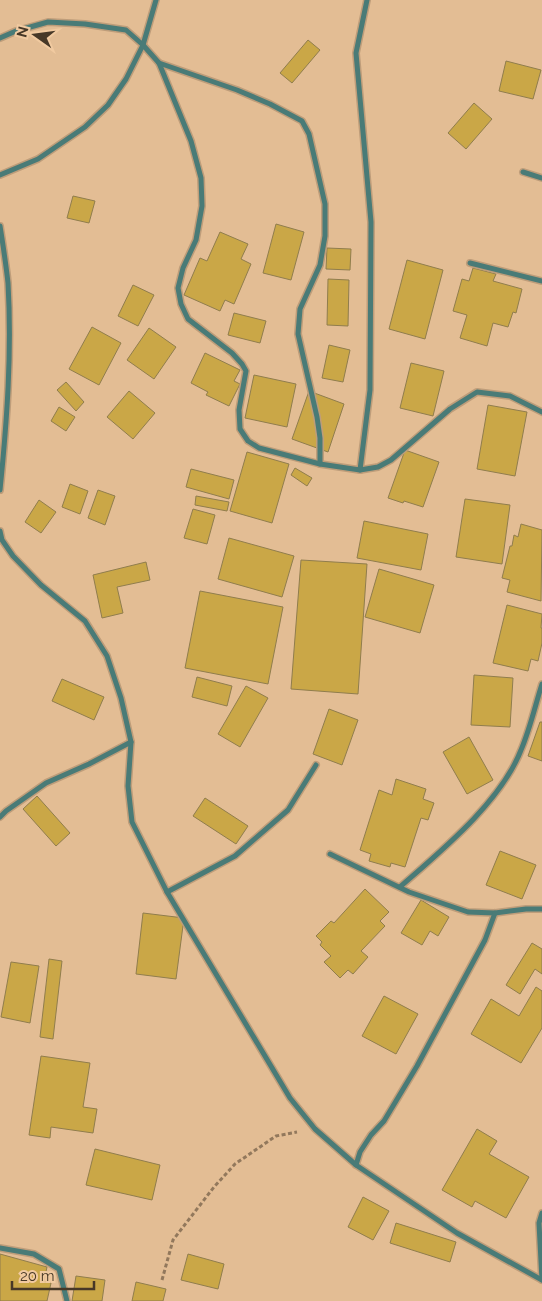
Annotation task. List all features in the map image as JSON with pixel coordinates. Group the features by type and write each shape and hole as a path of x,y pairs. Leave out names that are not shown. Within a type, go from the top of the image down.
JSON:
{"street":[{"path":"0,175 38,159 86,127 108,105 126,79 143,45 156,0"},
{"path":"360,470 370,390 371,222 356,53 367,0"},
{"path":"0,38 48,22 85,24 126,30 159,63 191,141 201,178 202,206 196,240 183,268 178,288 181,304 188,318 232,353 246,371 239,410 240,429 248,441 259,448 320,464 360,470 378,467 391,460 450,409 477,392 510,396 542,412"},
{"path":"159,63 237,90 270,104 302,121 309,134 325,204 325,236 320,265 300,309 298,334 317,417 320,438 320,464"},
{"path":"524,172 542,178"},
{"path":"0,226 8,282 9,342 6,424 0,490"},
{"path":"470,263 542,281"},
{"path":"0,531 2,540 13,556 41,585 85,621 107,656 121,698 130,742 128,786 132,822 167,892 290,1098 315,1129 356,1165 457,1233 542,1280"},
{"path":"400,888 438,853 499,791 521,752 542,684"},
{"path":"0,817 46,783 89,764 130,742"},
{"path":"167,892 235,856 288,810 316,765"},
{"path":"330,854 400,888 468,912 496,913 542,909"},
{"path":"356,1165 360,1152 371,1135 384,1121 416,1066 485,940 496,913"},
{"path":"542,1213 539,1223 542,1280"},
{"path":"0,1248 34,1254 59,1269 67,1301"}],"path":[{"path":"162,1280 173,1240 214,1187 235,1164 276,1136 315,1129"}],"building":[{"path":"308,40 320,50 292,83 280,73"},
{"path":"506,61 541,70 533,99 499,91"},
{"path":"474,103 492,119 466,149 448,133"},
{"path":"73,196 95,201 89,223 67,218"},
{"path":"276,224 304,232 291,280 263,273"},
{"path":"220,232 248,244 241,259 251,264 234,304 225,300 220,311 184,295 200,258 207,261"},
{"path":"327,248 351,249 350,270 326,269"},
{"path":"407,260 443,270 425,339 389,329"},
{"path":"473,268 496,274 493,281 522,289 516,313 513,312 508,327 493,323 487,346 460,338 467,315 453,311 462,279 469,281"},
{"path":"328,279 349,280 348,326 327,325"},
{"path":"133,285 154,295 138,326 118,316"},
{"path":"234,313 266,321 260,343 228,335"},
{"path":"92,327 121,343 99,385 69,369"},
{"path":"149,328 176,347 154,379 127,360"},
{"path":"329,345 350,350 343,382 322,378"},
{"path":"205,353 240,370 234,381 240,384 229,406 206,395 208,392 191,383"},
{"path":"411,363 444,371 433,416 400,408"},
{"path":"254,375 296,384 287,427 245,418"},
{"path":"66,382 84,402 76,411 57,390"},
{"path":"129,391 155,413 133,439 107,417"},
{"path":"309,391 344,404 328,452 292,439"},
{"path":"488,405 527,412 515,476 477,469"},
{"path":"59,407 75,417 66,431 51,421"},
{"path":"405,450 439,462 423,507 388,498"},
{"path":"247,452 289,464 272,523 230,511"},
{"path":"295,468 312,478 307,486 291,475"},
{"path":"191,469 234,480 229,499 186,487"},
{"path":"70,484 88,491 80,514 62,507"},
{"path":"98,490 115,496 105,525 88,518"},
{"path":"196,496 229,502 227,511 195,505"},
{"path":"465,499 510,505 502,564 456,557"},
{"path":"39,500 56,512 41,533 25,522"},
{"path":"193,509 215,515 207,544 184,538"},
{"path":"364,521 428,534 421,570 357,558"},
{"path":"521,524 542,530 541,601 507,592 510,580 502,578 510,546 512,546 514,535 518,537"},
{"path":"229,538 294,556 282,597 218,579"},
{"path":"301,560 367,564 358,694 291,689"},
{"path":"146,562 150,580 117,587 123,613 102,618 93,575"},
{"path":"379,569 434,585 420,633 365,617"},
{"path":"200,591 283,607 268,684 185,668"},
{"path":"507,605 542,614 542,643 538,661 531,659 528,671 493,663"},
{"path":"474,675 513,678 510,727 471,725"},
{"path":"197,677 232,686 227,706 192,697"},
{"path":"62,679 104,697 94,720 52,701"},
{"path":"246,686 268,698 240,747 218,734"},
{"path":"329,709 358,720 342,765 313,754"},
{"path":"540,722 542,722 542,761 528,756"},
{"path":"469,737 493,780 467,794 443,752"},
{"path":"396,779 426,789 423,799 434,803 428,820 421,818 405,867 391,863 390,867 369,861 371,854 360,850 379,790 392,795"},
{"path":"37,796 70,833 56,846 23,809"},
{"path":"205,798 248,826 236,844 193,816"},
{"path":"500,851 536,865 522,899 486,885"},
{"path":"365,889 389,912 380,921 385,926 361,951 368,957 353,974 348,970 340,978 324,962 331,956 320,945 322,942 316,936 331,921 334,923"},
{"path":"421,900 449,917 438,936 430,931 422,945 401,933"},
{"path":"143,913 184,918 176,979 136,974"},
{"path":"532,943 542,949 542,974 535,969 520,994 506,985"},
{"path":"49,959 62,961 53,1039 40,1037"},
{"path":"11,962 39,966 30,1023 1,1017"},
{"path":"536,987 542,991 542,1028 521,1063 471,1034 491,999 519,1016"},
{"path":"384,996 418,1014 396,1054 362,1036"},
{"path":"41,1056 90,1063 83,1107 97,1109 93,1133 51,1127 50,1138 29,1135"},
{"path":"477,1129 497,1141 489,1154 529,1177 506,1218 475,1201 472,1207 442,1190"},
{"path":"95,1149 160,1165 152,1200 86,1185"},
{"path":"363,1197 389,1211 373,1240 348,1227"},
{"path":"396,1223 456,1242 450,1262 390,1243"},
{"path":"0,1254 47,1267 44,1281 51,1283 47,1301 0,1301"},
{"path":"188,1254 224,1264 218,1289 181,1280"},
{"path":"76,1276 105,1280 102,1301 72,1301"},
{"path":"136,1282 166,1289 163,1301 132,1301"}]}
